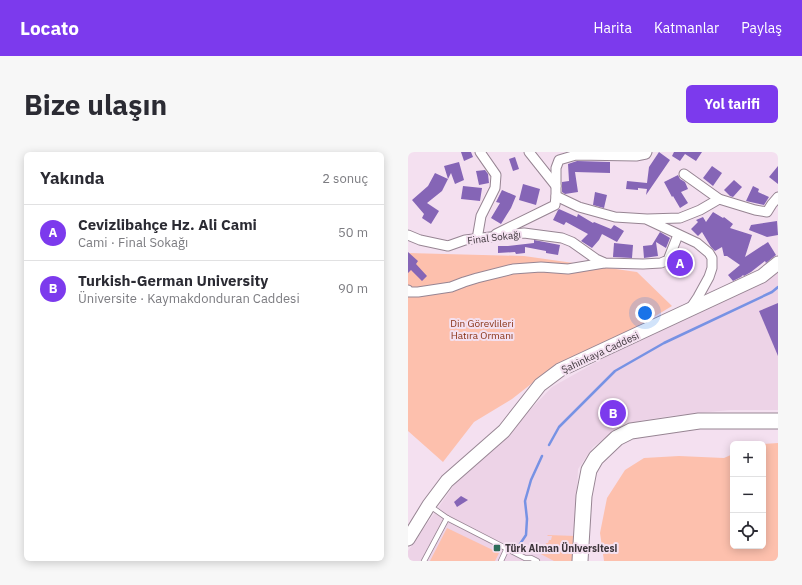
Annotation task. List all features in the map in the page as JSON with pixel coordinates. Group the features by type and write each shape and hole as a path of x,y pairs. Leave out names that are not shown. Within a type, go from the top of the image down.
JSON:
{"main road":[{"path":"580,561 584,496 590,470 596,458 617,438 631,431 699,421 778,421"}],"street":[{"path":"477,239 481,216 495,188 496,175 480,152"},
{"path":"529,152 556,186"},
{"path":"488,238 555,204 556,168 559,160 576,155 599,154 636,156 646,154 647,152"},
{"path":"684,174 719,199 756,210 767,212 778,197"},
{"path":"556,196 579,207 615,217 647,220 680,218 700,210 719,199"},
{"path":"647,220 697,243 709,253 712,258 712,268 709,277 689,310"},
{"name":"Final Sokağı","path":"408,234 420,240 448,246 465,240 524,233 562,238 572,242 596,260 605,263 643,264 661,263 668,260 678,235"},
{"path":"408,290 409,292 418,292 451,287 477,278 513,269 540,267 568,269 605,263"},
{"name":"Şahinkaya Caddesi","path":"408,539 429,505 448,482 504,430 540,385 560,370 762,276 778,263"}],"lane":[{"path":"429,505 447,518 526,559 532,558 537,561"},
{"path":"424,561 447,518"},
{"path":"501,561 507,548"},
{"path":"517,561 519,555"}],"shaded area":[{"path":"778,269 778,410 730,410 670,416 639,421 612,433 593,447 578,469 574,561 408,561 408,551 461,475 486,456 552,387 607,356"}],"green space":[{"name":"Din Görevlileri Hatıra Ormanı","path":"408,253 524,256 637,272 672,306 637,327 549,370 512,399 474,422 443,462 408,431"},
{"path":"778,443 778,561 604,561 600,533 607,498 625,470 644,458 679,456 724,458 730,455 730,549 766,549 766,444"},
{"path":"447,528 499,553 495,561 430,561"},
{"path":"547,535 576,536 574,561 554,561 535,551 544,552 546,543 551,540 552,536"}],"building":[{"path":"461,152 471,152 473,157 464,161"},
{"path":"659,152 670,160 646,195 647,189 626,189 627,181 647,183 649,167"},
{"path":"674,152 702,152 696,161 685,154 680,161 672,156"},
{"path":"515,157 519,169 513,171 509,159"},
{"path":"577,161 610,162 610,173 575,172 578,192 565,194 562,192 562,182 569,181 568,164"},
{"path":"459,162 464,180 455,184 451,173 448,179 444,166"},
{"path":"712,166 722,173 713,186 703,178"},
{"path":"778,166 778,184 769,177"},
{"path":"485,170 488,174 489,183 479,185 476,171"},
{"path":"435,173 448,179 442,191 427,203 439,211 431,224 422,218 424,214 412,200 428,186"},
{"path":"678,175 680,179 685,182 688,189 681,192 688,203 680,208 664,182"},
{"path":"734,180 742,187 733,197 724,190"},
{"path":"523,184 540,189 536,205 519,200"},
{"path":"463,186 482,188 480,201 461,199"},
{"path":"753,186 759,189 758,192 769,197 764,205 746,201"},
{"path":"502,190 516,196 511,208 501,224 491,218 500,203 496,202"},
{"path":"595,192 607,195 604,208 593,205"},
{"path":"559,209 577,217 578,214 593,223 594,222 611,229 614,225 624,231 617,242 602,234 592,248 581,241 588,234 566,222 564,225 553,220"},
{"path":"713,212 723,218 724,217 733,224 730,228 752,235 745,257 768,242 776,255 766,263 765,261 751,272 733,281 728,275 740,265 727,256 724,256 722,247 715,251 702,232 698,236 691,229 698,222 696,220 703,217 706,222"},
{"path":"777,221 778,235 767,237 749,230 751,225"},
{"path":"660,232 670,238 666,248 656,242 658,256 644,258 643,246 652,245"},
{"path":"534,240 560,245 558,255 525,247 525,253 498,253 498,246 534,243"},
{"path":"614,243 633,245 632,258 613,257"},
{"path":"678,250 691,255 682,277 668,271 674,262"},
{"path":"408,252 418,261 416,264 427,276 422,281 411,270 408,273"},
{"path":"778,303 778,356 759,311"},
{"path":"461,496 468,500 457,507 454,502"}],"waterway":[{"path":"549,445 559,427 615,371 664,343 772,292 778,287"},
{"path":"520,544 526,535 527,519 525,501 531,480 542,456"}],"place":[{"name":"Cevizlibahçe Hz. Ali Cami","path":"680,263"},
{"name":"Turkish-German University","path":"613,413"},
{"name":"Türk Alman Üniversitesi","path":"497,548"}]}
